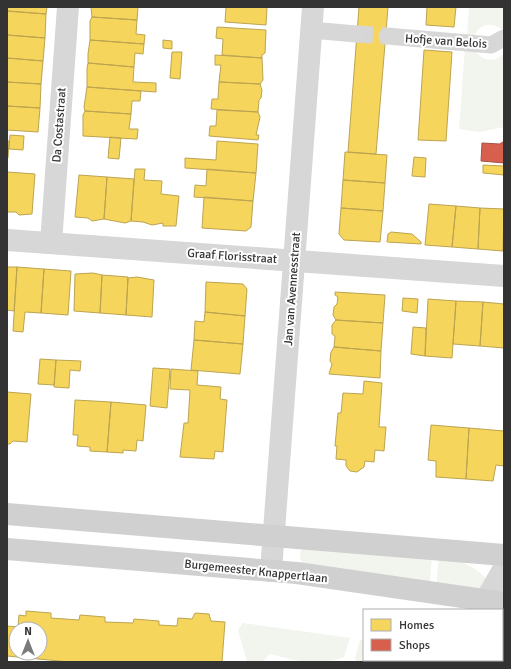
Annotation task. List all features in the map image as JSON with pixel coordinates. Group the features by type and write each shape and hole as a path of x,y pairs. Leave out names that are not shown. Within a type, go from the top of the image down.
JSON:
{"main road":[{"path":"7,514 504,555"},
{"name":"Burgemeester Knappertlaan","path":"7,549 271,571 490,605"}],"street":[{"name":"Da Costastraat","path":"51,243 68,7"},
{"name":"Jan van Avennesstraat","path":"271,571 275,535 313,7"},
{"path":"311,30 356,34"},
{"name":"Hofje van Belois","path":"387,36 491,45 504,38"},
{"name":"Graaf Florisstraat","path":"7,240 504,276"},
{"path":"490,605 504,568"}],"shaded area":[{"path":"469,7 503,7 504,31 495,26 486,25 479,29 474,38 467,37"},
{"path":"465,48 474,50 489,60 497,59 504,52 504,127 479,132 459,129"},
{"path":"301,547 432,556 430,585 303,563 300,559"},
{"path":"439,557 466,564 478,571 489,581 484,590 436,586"},
{"path":"243,623 350,638 344,657 334,660 325,662 307,662 270,654 262,662 247,662 238,630"},
{"path":"360,640 363,641 363,661 386,661 357,662 355,659"}],"building: Homes":[{"path":"7,7 47,7 46,14 7,11"},
{"path":"91,7 138,7 137,20 92,17"},
{"path":"226,7 267,7 266,25 225,22"},
{"path":"359,7 388,7 376,154 348,152"},
{"path":"427,7 456,7 454,27 426,25"},
{"path":"7,11 46,14 45,38 7,35"},
{"path":"92,17 137,20 136,34 145,35 144,44 90,40 90,21"},
{"path":"217,27 266,30 265,53 262,55 262,58 222,55 223,39 216,38"},
{"path":"7,35 45,38 43,61 7,58"},
{"path":"90,40 144,44 143,54 135,53 134,67 88,63"},
{"path":"163,40 172,41 172,49 163,48"},
{"path":"424,50 452,52 446,141 418,140"},
{"path":"172,52 182,52 180,79 170,78"},
{"path":"215,55 262,58 263,80 260,84 219,82 221,65 215,65"},
{"path":"7,58 43,61 41,84 7,82"},
{"path":"88,63 134,67 133,82 156,83 156,92 87,87"},
{"path":"7,82 41,84 40,108 7,106"},
{"path":"219,82 260,84 262,90 258,112 211,109 212,99 218,99"},
{"path":"87,87 141,91 140,101 132,101 131,114 85,111 84,107"},
{"path":"7,106 40,108 38,132 7,130"},
{"path":"217,110 258,112 260,117 256,135 259,135 258,140 209,136 210,126 216,126"},
{"path":"85,111 131,114 129,129 138,129 137,139 83,136 83,115"},
{"path":"10,135 24,136 23,150 9,149"},
{"path":"110,137 121,138 119,159 108,158"},
{"path":"7,141 9,141 8,158 7,158"},
{"path":"217,141 258,144 256,173 185,168 185,158 216,160"},
{"path":"345,152 387,155 385,183 343,180"},
{"path":"414,157 426,158 425,177 412,176"},
{"path":"483,165 504,166 504,175 483,173"},
{"path":"135,169 145,169 144,180 162,181 161,194 179,196 176,226 163,226 163,223 152,225 143,222 131,221"},
{"path":"207,169 256,173 253,201 194,197 195,185 206,186"},
{"path":"7,172 35,174 32,214 19,215 16,212 7,212"},
{"path":"79,175 107,177 104,219 92,221 88,218 75,217"},
{"path":"107,177 134,179 131,221 125,223 104,219"},
{"path":"343,180 385,183 383,211 341,208"},
{"path":"204,197 253,201 251,227 246,231 202,228"},
{"path":"429,204 456,206 452,247 425,245"},
{"path":"456,206 480,208 478,249 452,247"},
{"path":"341,208 383,211 380,242 344,240 339,234"},
{"path":"480,208 504,209 503,251 478,249"},
{"path":"391,232 412,234 421,242 421,244 387,242 388,234"},
{"path":"7,267 17,267 14,311 7,310"},
{"path":"17,267 44,269 41,313 25,312 23,332 13,331"},
{"path":"44,269 71,271 68,315 41,313"},
{"path":"93,273 102,275 100,313 74,311 75,274"},
{"path":"102,275 128,277 126,315 100,313"},
{"path":"137,277 154,280 152,317 126,315 128,278"},
{"path":"206,282 243,284 247,289 245,316 205,312"},
{"path":"335,292 385,295 383,323 336,320 333,315 338,297 335,295"},
{"path":"403,298 418,299 417,313 402,311"},
{"path":"428,299 456,301 452,358 425,356"},
{"path":"456,301 483,302 480,346 453,344"},
{"path":"483,302 504,304 504,348 480,346"},
{"path":"205,312 245,316 243,344 194,340 195,321 204,322"},
{"path":"336,320 383,323 381,351 334,347 335,336 332,334 332,325"},
{"path":"413,327 426,328 425,356 411,354"},
{"path":"194,340 243,344 240,374 191,370"},
{"path":"334,347 381,351 380,378 329,374 332,364 330,361 331,352"},
{"path":"40,359 56,360 54,385 38,384"},
{"path":"56,360 81,361 80,371 70,370 69,388 54,387"},
{"path":"153,368 170,369 167,408 150,406"},
{"path":"171,369 198,371 197,385 221,387 220,399 227,400 223,452 215,451 214,459 180,457 184,423 188,423 190,390 170,389"},
{"path":"364,381 382,383 379,427 386,427 384,451 375,450 374,462 365,461 364,467 357,472 350,471 346,466 346,460 336,459 337,446 335,446 338,413 341,413 343,393 363,394"},
{"path":"7,392 31,394 27,442 13,441 10,444 7,444"},
{"path":"75,400 111,402 107,452 90,451 90,447 77,446 78,435 73,435"},
{"path":"111,402 146,405 143,441 137,440 136,451 123,450 123,453 107,452"},
{"path":"431,425 469,428 466,479 436,477 436,461 428,460"},
{"path":"469,428 504,431 504,466 496,465 493,481 466,479"},
{"path":"26,611 51,613 51,618 79,620 80,615 105,617 105,622 133,623 134,619 159,621 159,625 177,626 178,618 192,619 195,613 209,614 211,621 225,622 222,662 70,662 48,660 48,621 18,621 19,615 26,616"},
{"path":"7,626 8,626 7,656"}],"building: Shops":[{"path":"504,141 504,163 481,161 482,143 500,144"}],"tunnel":[{"path":"356,34 387,36"}]}
